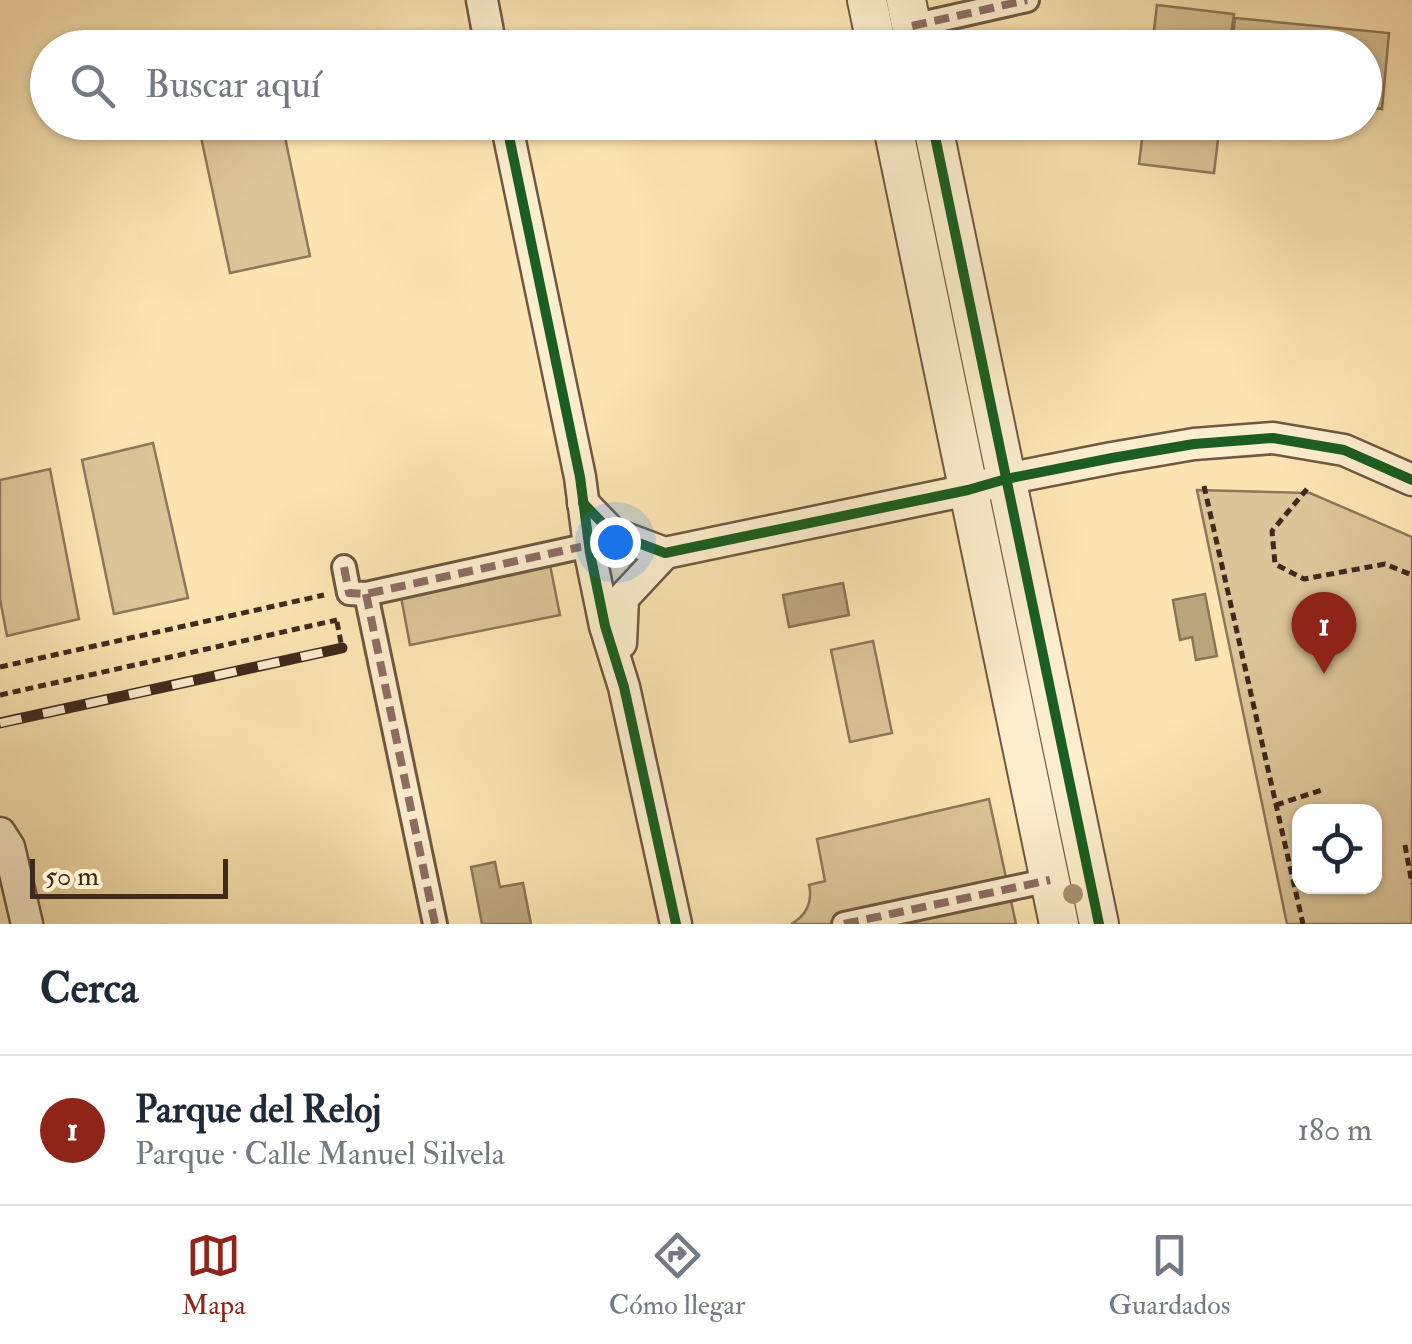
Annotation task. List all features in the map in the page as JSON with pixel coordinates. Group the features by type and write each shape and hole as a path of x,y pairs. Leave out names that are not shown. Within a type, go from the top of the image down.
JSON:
{"street":[{"path":"482,0 488,30"},
{"path":"867,0 873,30"},
{"path":"911,24 1027,0"},
{"path":"510,140 605,626 624,687 676,924"},
{"path":"896,140 1059,924"},
{"path":"936,140 1099,924"},
{"path":"583,503 612,534 665,553 1006,479 1194,444 1273,438 1344,450 1412,480"},
{"path":"436,924 353,584 589,545"},
{"path":"624,687 620,626 623,598 665,553"},
{"path":"0,834 8,846 26,924"},
{"path":"844,924 1050,880"}],"path":[{"path":"1204,486 1303,924"},
{"path":"1307,489 1272,531 1276,564 1304,579 1385,564 1412,575"},
{"path":"0,667 353,584"},
{"path":"0,696 337,620"},
{"path":"1276,805 1322,790"},
{"path":"1404,846 1412,884"}],"shaded area":[{"path":"1157,5 1234,14 1232,30 1154,30"},
{"path":"1235,18 1358,30 1234,30"},
{"path":"1382,32 1389,33 1382,109"},
{"path":"202,140 286,140 310,256 230,273"},
{"path":"1142,140 1218,140 1214,173 1139,164"},
{"path":"153,443 188,598 114,614 82,460"},
{"path":"50,469 79,619 7,636 0,599 0,480"},
{"path":"1197,490 1310,493 1412,537 1412,924 1287,924"},
{"path":"550,565 560,615 410,645 401,597"},
{"path":"843,583 849,615 789,627 783,595"},
{"path":"1205,594 1217,656 1196,660 1192,637 1180,640 1173,600"},
{"path":"873,641 892,733 850,742 831,650"},
{"path":"989,799 1016,924 791,924 807,908 809,885 825,881 817,839"},
{"path":"495,862 500,887 523,883 531,924 482,924 471,867"}],"railway":[{"path":"0,723 342,648"}],"marked path":[{"path":"912,26 1027,0"},
{"path":"344,567 349,593 366,594 589,545"},
{"path":"366,594 435,924"},
{"path":"844,924 1050,880"}],"cycle path":[{"path":"510,140 580,477 605,626 624,687 676,924"},
{"path":"936,140 1099,924"},
{"path":"583,503 612,533 665,553 1006,479 1194,444 1273,438 1344,450 1412,480"}],"place":[{"name":"Parque del Reloj","path":"1324,674"}]}
